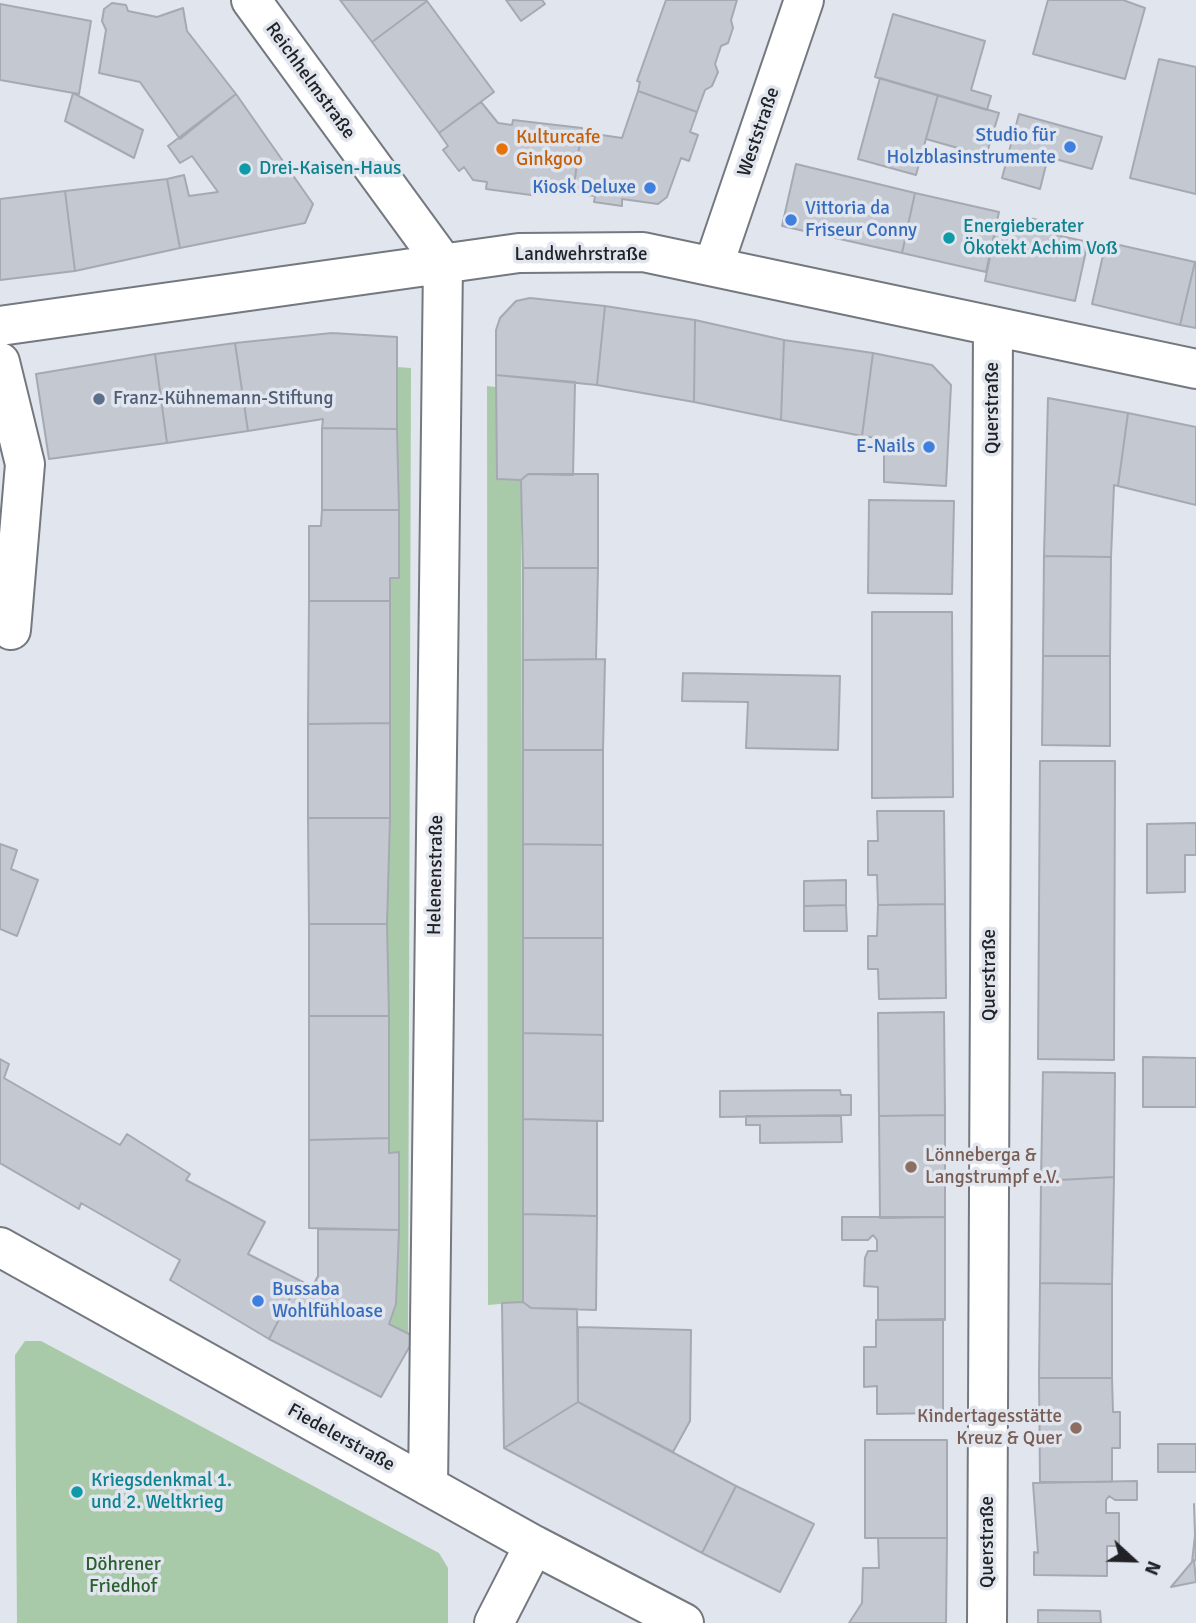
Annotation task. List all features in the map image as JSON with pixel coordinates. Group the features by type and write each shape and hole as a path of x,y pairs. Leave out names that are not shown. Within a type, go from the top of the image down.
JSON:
{"street":[{"name":"Reichhelmstraße","path":"251,0 443,263"},
{"name":"Weststraße","path":"713,264 804,0"},
{"name":"Landwehrstraße","path":"0,326 519,253 643,252 713,264 1196,369"},
{"name":"Helenenstraße","path":"428,1486 443,263"},
{"name":"Querstraße","path":"987,1623 993,327"},
{"path":"0,362 25,464 12,630"},
{"name":"Fiedelerstraße","path":"0,1247 534,1545 684,1623"},
{"path":"494,1623 534,1545"}],"green space":[{"path":"397,367 411,368 408,1334 389,1324 396,1304 399,1230 399,1153 389,1153 387,924 390,578 398,578"},
{"path":"487,386 496,387 497,479 521,480 523,1119 523,1302 488,1305"},
{"name":"Döhrener Friedhof","path":"25,1341 41,1341 439,1553 448,1568 448,1623 17,1623 15,1355"}],"building":[{"path":"340,0 426,0 427,1 372,42"},
{"path":"506,0 542,0 545,4 521,21"},
{"path":"666,0 737,0 728,43 721,46 715,64 718,72 712,86 705,90 697,112 638,91 640,82 637,81"},
{"path":"1048,0 1123,0 1145,8 1125,79 1033,54"},
{"path":"427,1 494,92 439,133 372,42"},
{"path":"112,3 126,5 128,11 157,17 183,8 187,31 236,94 180,139 140,82 99,73 106,30 102,21 104,9"},
{"path":"0,4 91,21 79,94 0,80"},
{"path":"893,14 985,41 971,90 991,96 987,110 875,77"},
{"path":"1159,59 1196,67 1196,194 1130,178"},
{"path":"880,78 938,95 916,175 858,159"},
{"path":"638,91 697,112 690,132 698,135 689,161 681,158 667,197 658,204 622,199 622,206 594,202 595,196 573,193 581,132 622,138"},
{"path":"73,93 143,130 134,158 65,121"},
{"name":"Drei-Kaisen-Haus","path":"236,94 313,204 305,223 180,248 167,179 184,175 189,196 218,192 192,156 180,163 168,146"},
{"path":"938,95 999,113 986,156 926,139"},
{"path":"481,102 498,123 512,125 513,120 582,128 573,193 532,187 531,195 486,189 487,182 473,180 464,167 459,171 443,150 448,146 439,133"},
{"path":"1019,114 1102,137 1092,169 1048,157 1040,189 1002,178"},
{"path":"796,164 915,193 902,253 782,226"},
{"path":"167,179 180,248 75,271 65,191"},
{"path":"65,191 75,271 0,280 0,199"},
{"name":"Energieberater Ökotekt Achim Voß","path":"915,193 999,212 986,272 902,253"},
{"path":"1029,218 1058,224 1056,235 1088,242 1075,301 985,281 997,224 1026,230"},
{"path":"1106,242 1195,262 1180,325 1092,304"},
{"path":"1196,262 1196,328 1180,325"},
{"path":"530,298 605,306 597,385 496,375 496,330 500,318 516,301"},
{"path":"605,306 695,320 694,402 597,385"},
{"path":"695,320 784,340 781,420 694,402"},
{"path":"332,333 397,337 397,429 322,428 323,419 248,431 235,343"},
{"path":"784,340 873,353 862,436 781,420"},
{"path":"235,343 248,431 167,443 155,354"},
{"path":"873,353 932,365 951,385 946,486 884,482 884,439 862,436"},
{"path":"155,354 167,443 49,459 36,374"},
{"path":"496,375 575,382 573,475 528,474 521,480 497,479"},
{"path":"1048,398 1128,413 1118,486 1114,485 1111,557 1044,556"},
{"path":"1128,413 1196,427 1196,505 1118,486"},
{"path":"322,428 397,429 399,510 322,510"},
{"path":"528,474 598,474 598,568 523,568 521,480"},
{"path":"869,500 954,501 952,594 868,593"},
{"path":"322,510 399,510 399,578 390,578 390,601 309,601 309,526 321,526"},
{"path":"1044,556 1111,557 1110,656 1043,656"},
{"path":"523,568 598,568 596,659 523,660"},
{"path":"309,601 390,601 390,723 308,724"},
{"path":"872,612 952,612 953,797 872,798"},
{"path":"1043,656 1110,656 1110,746 1042,745"},
{"path":"605,659 603,750 523,750 523,660"},
{"path":"683,673 840,676 838,750 746,748 748,702 682,701"},
{"path":"390,723 390,818 308,818 308,724"},
{"path":"523,750 603,750 603,845 523,844"},
{"path":"1040,761 1115,761 1114,1060 1038,1059"},
{"path":"877,811 944,811 945,904 878,905 877,875 868,875 868,841 878,841"},
{"path":"308,818 390,818 387,924 309,924"},
{"path":"1196,823 1196,855 1185,855 1185,892 1147,893 1147,824"},
{"path":"0,844 17,850 11,869 38,880 17,936 0,929"},
{"path":"523,844 603,845 603,938 523,938"},
{"path":"846,880 846,905 804,906 804,881"},
{"path":"945,904 946,998 879,999 878,969 868,969 868,936 877,936 878,905"},
{"path":"846,905 847,931 804,931 804,906"},
{"path":"309,924 387,924 389,1016 309,1016"},
{"path":"523,938 603,938 603,1035 523,1033"},
{"path":"944,1012 945,1115 879,1116 878,1013"},
{"path":"309,1016 389,1016 389,1138 309,1140"},
{"path":"523,1033 603,1035 603,1121 523,1119"},
{"path":"1143,1057 1196,1058 1196,1107 1143,1107"},
{"path":"0,1059 9,1064 4,1078 120,1145 127,1134 190,1174 186,1180 265,1222 248,1254 299,1280 269,1339 170,1280 180,1260 81,1203 79,1209 0,1163"},
{"path":"1043,1072 1115,1073 1114,1177 1041,1181"},
{"path":"840,1090 841,1095 851,1095 851,1115 720,1117 720,1091"},
{"name":"Lönneberga & Langstrumpf e.V.","path":"945,1115 945,1217 880,1218 879,1116"},
{"path":"746,1116 841,1116 842,1142 760,1143 760,1125 746,1125"},
{"path":"523,1119 597,1121 597,1216 523,1214"},
{"path":"389,1138 389,1153 399,1152 399,1230 309,1228 309,1140"},
{"path":"1114,1177 1112,1284 1040,1283 1041,1181"},
{"path":"523,1214 597,1216 596,1310 531,1308 523,1302"},
{"path":"842,1217 945,1217 945,1320 878,1320 878,1287 864,1286 865,1258 868,1251 877,1251 877,1240 873,1235 868,1240 842,1240"},
{"path":"318,1229 399,1230 396,1304 389,1324 415,1337 381,1397 269,1339 299,1280 312,1287 318,1276"},
{"path":"1040,1283 1112,1284 1112,1378 1039,1378"},
{"path":"523,1302 531,1308 577,1309 578,1402 504,1448 502,1303"},
{"path":"943,1319 943,1413 877,1414 877,1386 864,1387 864,1347 876,1347 876,1320"},
{"path":"578,1327 691,1330 690,1421 673,1452 578,1402"},
{"path":"1039,1378 1112,1378 1113,1412 1120,1412 1120,1448 1112,1448 1112,1482 1040,1482"},
{"path":"578,1402 736,1486 702,1553 504,1448"},
{"path":"865,1440 947,1440 947,1538 865,1538"},
{"path":"1158,1444 1196,1444 1196,1472 1158,1472"},
{"path":"1137,1481 1137,1500 1115,1500 1109,1496 1106,1500 1106,1513 1119,1513 1119,1546 1107,1546 1107,1576 1034,1575 1034,1552 1038,1553 1033,1483"},
{"path":"736,1486 814,1524 780,1592 702,1553"},
{"path":"1194,1504 1196,1560 1192,1562 1195,1535"},
{"path":"878,1538 947,1538 946,1623 849,1623 862,1603 863,1568 879,1568"},
{"path":"1194,1560 1196,1582 1171,1587 1192,1562"},
{"path":"1038,1610 1100,1611 1101,1623 1038,1623"}],"place":[{"name":"Studio für Holzblasinstrumente","path":"1070,147"},
{"name":"Kulturcafe Ginkgoo","path":"502,149"},
{"name":"Drei-Kaisen-Haus","path":"245,169"},
{"name":"Kiosk Deluxe","path":"650,188"},
{"name":"Vittoria da Friseur Conny","path":"791,220"},
{"name":"Energieberater Ökotekt Achim Voß","path":"949,238"},
{"name":"Franz-Kühnemann-Stiftung","path":"99,399"},
{"name":"E-Nails","path":"929,447"},
{"name":"Lönneberga & Langstrumpf e.V.","path":"911,1167"},
{"name":"Bussaba Wohlfühloase","path":"258,1301"},
{"name":"Kindertagesstätte Kreuz & Quer","path":"1076,1428"},
{"name":"Kriegsdenkmal 1. und 2. Weltkrieg","path":"77,1492"}]}
